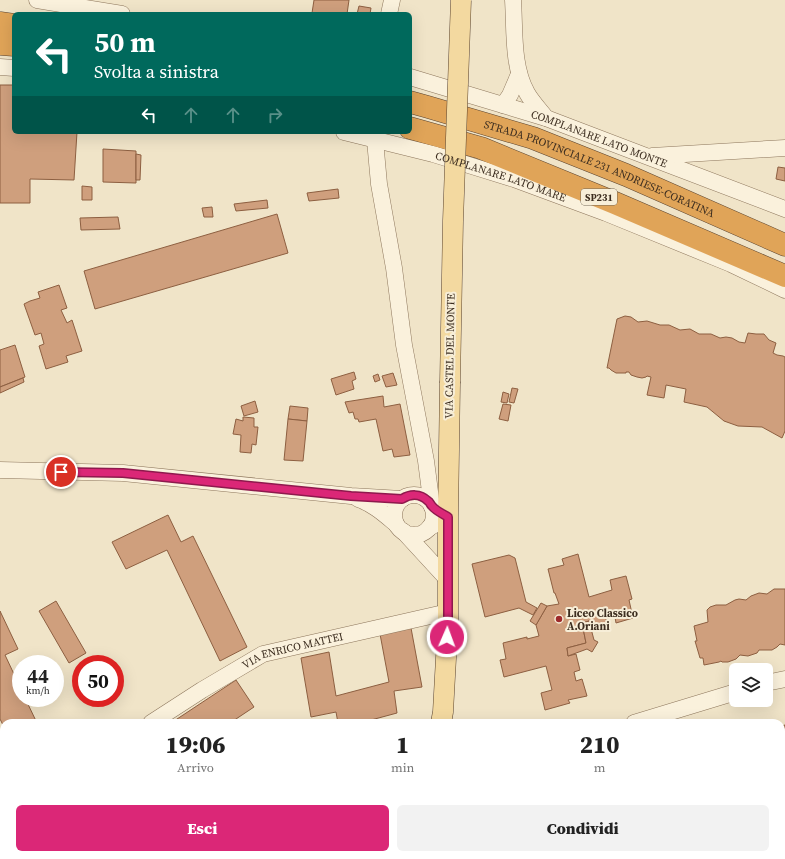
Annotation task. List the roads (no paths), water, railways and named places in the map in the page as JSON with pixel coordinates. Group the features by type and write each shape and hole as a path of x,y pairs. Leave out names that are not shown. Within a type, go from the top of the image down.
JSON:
{"highway":[{"path":"0,23 12,25"},
{"path":"0,44 12,45"},
{"name":"STRADA PROVINCIALE 231 ANDRIESE-CORATINA","path":"412,103 533,138 626,175 785,245"},
{"name":"STRADA PROVINCIALE 231 ANDRIESE-CORATINA","path":"412,129 481,148 615,203 785,276"}],"main road":[{"name":"VIA CASTEL DEL MONTE","path":"443,719 448,580 440,512 450,383 453,220 461,0"}],"street":[{"path":"37,0 110,12"},
{"path":"389,12 392,0"},
{"path":"513,0 515,48 519,74 527,94 546,118"},
{"path":"0,67 12,68"},
{"path":"503,105 510,95 519,74"},
{"name":"COMPLANARE LATO MONTE","path":"412,78 546,118 785,209"},
{"name":"COMPLANARE LATO MARE","path":"352,134 434,154 514,179 606,213 724,261 785,290"},
{"path":"351,496 372,505 408,534 414,535 425,531 429,528 440,512 426,460 404,345 394,268 379,184 375,140"},
{"path":"646,156 785,148"},
{"path":"0,470 123,473 351,496 402,499"},
{"path":"440,512 424,498 413,495 407,496 397,504 394,510 394,517 400,528 448,580"},
{"name":"VIA ENRICO MATTEI","path":"157,719 202,690 263,654 448,612"},
{"path":"773,682 785,679"},
{"path":"647,719 729,694"}],"place":[{"name":"Liceo Classico A.Oriani","path":"559,619"}]}
